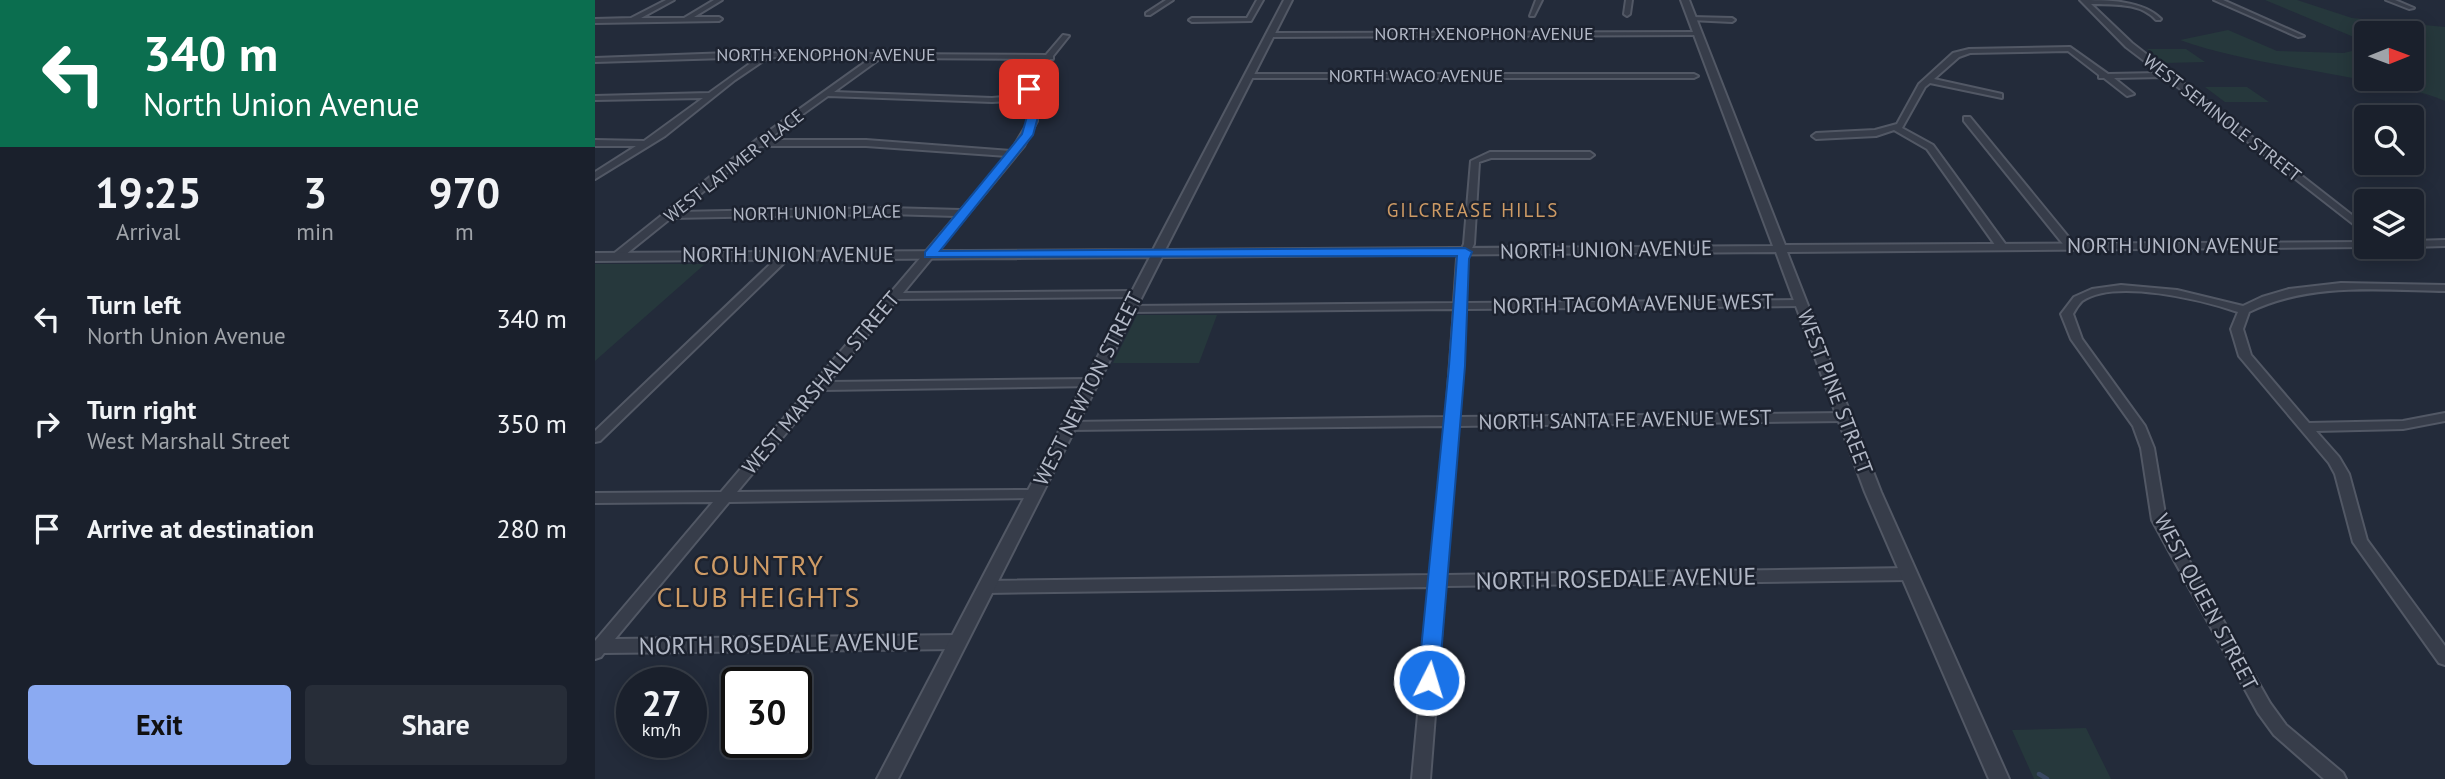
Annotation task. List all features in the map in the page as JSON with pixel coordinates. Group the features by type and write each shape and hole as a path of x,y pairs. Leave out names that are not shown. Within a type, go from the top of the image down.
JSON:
{"street":[{"path":"631,21 671,0"},
{"path":"682,21 719,0"},
{"path":"1149,14 1170,0"},
{"path":"1192,20 1249,20 1260,0"},
{"name":"WEST NEWTON STREET","path":"887,779 1288,0"},
{"path":"1532,15 1539,0"},
{"path":"1627,14 1629,0"},
{"name":"WEST PINE STREET","path":"1685,0 1845,417 1909,574 1963,690 1999,779"},
{"path":"2217,0 2300,36"},
{"path":"2389,0 2411,8"},
{"path":"2084,1 2134,6 2154,12 2158,19"},
{"name":"WEST SEMINOLE STREET","path":"2084,1 2123,40 2354,221"},
{"path":"595,21 719,19"},
{"name":"NORTH XENOPHON AVENUE","path":"1270,35 1698,34"},
{"name":"WEST MARSHALL STREET","path":"598,649 1028,135 1033,121 1031,77 1051,57 1065,36"},
{"path":"1816,136 1876,133 1895,128 1905,121 1919,90 1928,80 1956,55 1969,51 2070,49 2102,76 2130,94"},
{"name":"NORTH XENOPHON AVENUE","path":"595,60 884,53 1051,57"},
{"name":"WEST LATIMER PLACE","path":"617,257 758,143 884,53"},
{"path":"595,176 646,144 709,95 767,55"},
{"path":"2102,76 2168,75"},
{"name":"NORTH WACO AVENUE","path":"1249,76 1694,76"},
{"path":"1583,76 1585,86"},
{"path":"1928,80 1999,96"},
{"path":"830,94 992,100 1031,97"},
{"path":"595,98 709,95"},
{"path":"1967,119 2071,247"},
{"path":"1895,128 1930,146 2002,247"},
{"path":"758,143 866,143 1013,154"},
{"path":"595,144 646,144"},
{"path":"1421,779 1462,259 1471,228 1474,166 1481,157 1590,155"},
{"name":"NORTH UNION PLACE","path":"671,215 888,211 964,213"},
{"path":"2424,244 2445,243"},
{"name":"NORTH UNION AVENUE","path":"595,257 2354,245"},
{"path":"595,438 786,255"},
{"path":"2445,288 2299,290 2268,296 2244,310 2237,330 2242,350 2254,369 2328,451 2342,474 2360,542 2445,657"},
{"name":"WEST QUEEN STREET","path":"2244,310 2199,295 2167,290 2109,290 2082,297 2071,306 2068,323 2140,427 2147,448 2154,501 2164,530 2271,718 2302,751 2337,779"},
{"path":"895,296 1137,294"},
{"name":"NORTH TACOMA AVENUE WEST","path":"1130,309 1801,303"},
{"path":"820,386 1091,383"},
{"name":"NORTH SANTA FE AVENUE WEST","path":"1069,426 1845,417"},
{"path":"2307,427 2403,425 2445,417"},
{"path":"595,498 1034,495"},
{"name":"NORTH ROSEDALE AVENUE","path":"986,587 1909,574"},
{"name":"NORTH ROSEDALE AVENUE","path":"598,649 958,642"}],"shaded area":[{"path":"2265,0 2297,0 2352,18 2383,21 2354,21 2354,37"},
{"path":"2424,25 2445,27 2445,101 2414,91 2424,91"},
{"path":"2228,30 2277,51 2344,53 2354,50 2354,78 2251,59 2180,40"},
{"path":"2147,49 2186,49 2205,62 2165,63"},
{"path":"2205,87 2247,87 2269,102 2225,102"},
{"path":"595,264 705,264 595,361"},
{"path":"1137,315 1217,315 1199,363 1113,363"},
{"path":"2086,728 2111,779 2034,779 2012,730"}],"waterway":[{"path":"2039,774 2047,779"}],"district":[{"name":"GILCREASE HILLS","path":"1473,210"},
{"name":"COUNTRY CLUB HEIGHTS","path":"759,581"}],"route":[{"path":"1029,89 1033,121 1028,135 930,255 1465,252 1462,259 1457,366 1429,680"}]}
